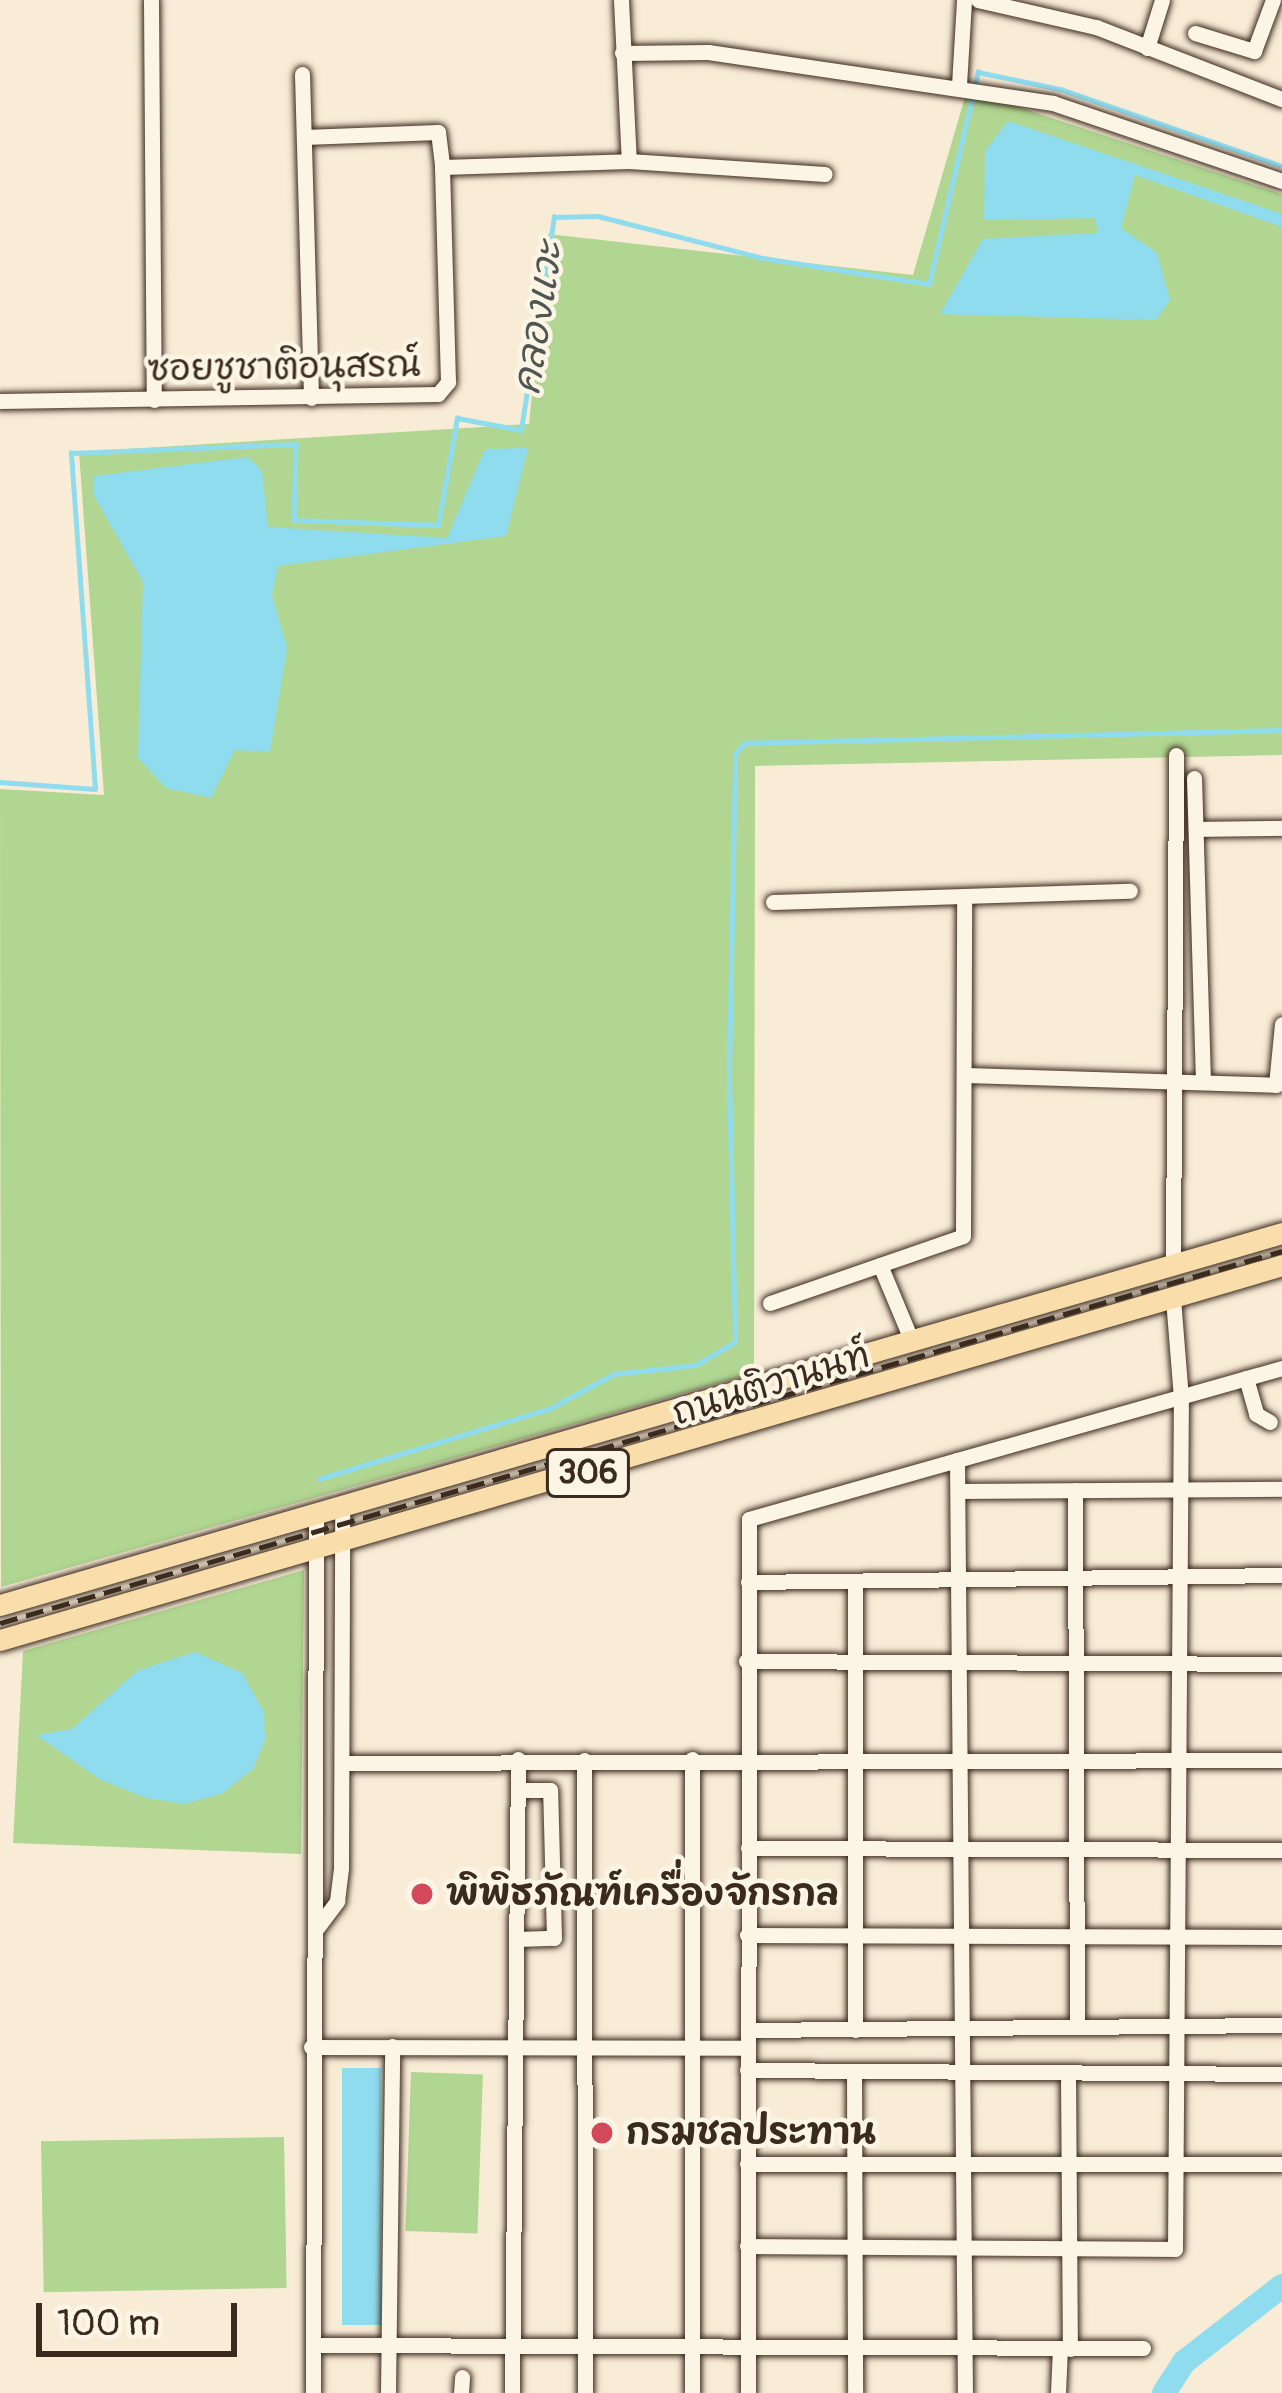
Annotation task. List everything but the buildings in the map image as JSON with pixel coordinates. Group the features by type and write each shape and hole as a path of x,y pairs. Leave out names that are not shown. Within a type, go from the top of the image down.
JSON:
{"main road":[{"name":"ถนนติวานนท์","path":"0,1604 342,1509 1282,1233"},
{"path":"1173,1264 1173,1299"},
{"name":"ถนนติวานนท์","path":"0,1640 345,1545 1282,1265"}],"street":[{"path":"151,0 154,400"},
{"path":"621,0 629,161"},
{"path":"964,0 969,87"},
{"path":"978,0 1096,27 1282,99"},
{"path":"1148,49 1162,0"},
{"path":"1195,34 1254,51 1273,0"},
{"path":"622,53 708,52 1053,103 1282,181"},
{"path":"302,74 311,398"},
{"path":"304,136 438,133 442,166 629,161 825,174"},
{"name":"ซอยชูชาติอนุสรณ์","path":"0,401 311,398 446,390 442,166"},
{"path":"1173,1264 1176,755"},
{"path":"1194,778 1204,1082"},
{"path":"1197,829 1282,828"},
{"path":"773,902 1130,891"},
{"path":"770,1304 963,1236 964,896"},
{"path":"966,1075 1280,1082 1282,1024"},
{"path":"880,1265 911,1339"},
{"path":"747,2246 1175,2249 1181,1398 1173,1299"},
{"path":"748,2393 748,1519 1282,1368"},
{"path":"1246,1378 1256,1414 1270,1422"},
{"path":"957,1460 963,1491 965,2393"},
{"path":"963,1491 1282,1489"},
{"path":"1076,1490 1077,2027"},
{"path":"317,1928 338,1900 345,1700 342,1509"},
{"path":"313,2393 316,1515"},
{"path":"748,1582 1282,1575"},
{"path":"855,1581 855,2030"},
{"path":"746,1661 1282,1664"},
{"path":"315,1700 345,1700"},
{"path":"512,2393 518,1759"},
{"path":"692,1759 692,2393"},
{"path":"584,1760 585,2393"},
{"path":"344,1763 1282,1760"},
{"path":"517,1939 554,1938 550,1790 518,1790"},
{"path":"748,1848 1282,1850"},
{"path":"747,1935 1282,1937"},
{"path":"748,2030 1282,2025"},
{"path":"388,2393 392,2046"},
{"path":"311,2047 747,2048"},
{"path":"747,2070 1282,2074"},
{"path":"854,2071 856,2393"},
{"path":"1058,2393 1071,2251 1068,2073"},
{"path":"747,2164 1282,2164"},
{"path":"313,2345 1143,2348"}],"green space":[{"path":"967,90 1282,194 1282,755 755,766 754,1373 1,1587 0,789 104,795 79,452 529,424 548,234 913,275"},
{"path":"304,1570 301,1854 13,1843 23,1651"},
{"path":"411,2072 483,2075 477,2233 405,2231"},
{"path":"284,2137 287,2288 44,2292 41,2141"}],"water":[{"path":"1008,121 1282,214 1282,227 1135,175 1121,228 1157,253 1170,300 1156,320 940,314 983,239 1098,233 1095,218 984,220 985,151"},
{"path":"528,448 506,536 278,566 272,595 287,648 270,752 235,750 211,798 166,788 138,758 143,582 93,494 94,476 248,457 262,471 268,527 447,538 485,449"},
{"path":"195,1652 242,1673 264,1712 265,1740 253,1769 223,1793 185,1804 146,1798 101,1780 36,1735 72,1729 137,1671"},
{"path":"342,2068 381,2068 381,2325 342,2325"}],"waterway":[{"name":"คลองแวะ","path":"0,782 95,789 71,453 296,444 294,520 438,525 457,418 521,430 554,217 598,216 763,258 929,284 978,72 1060,89 1282,166"},
{"path":"319,1479 551,1408 614,1374 696,1365 735,1342 729,1072 735,754 745,743 1282,730"},
{"path":"1164,2393 1184,2362 1282,2286"}],"railway":[{"path":"0,1623 1282,1251"}],"place":[{"name":"พิพิธภัณฑ์เครื่องจักรกล","path":"422,1894"},
{"name":"กรมชลประทาน","path":"602,2133"}]}
